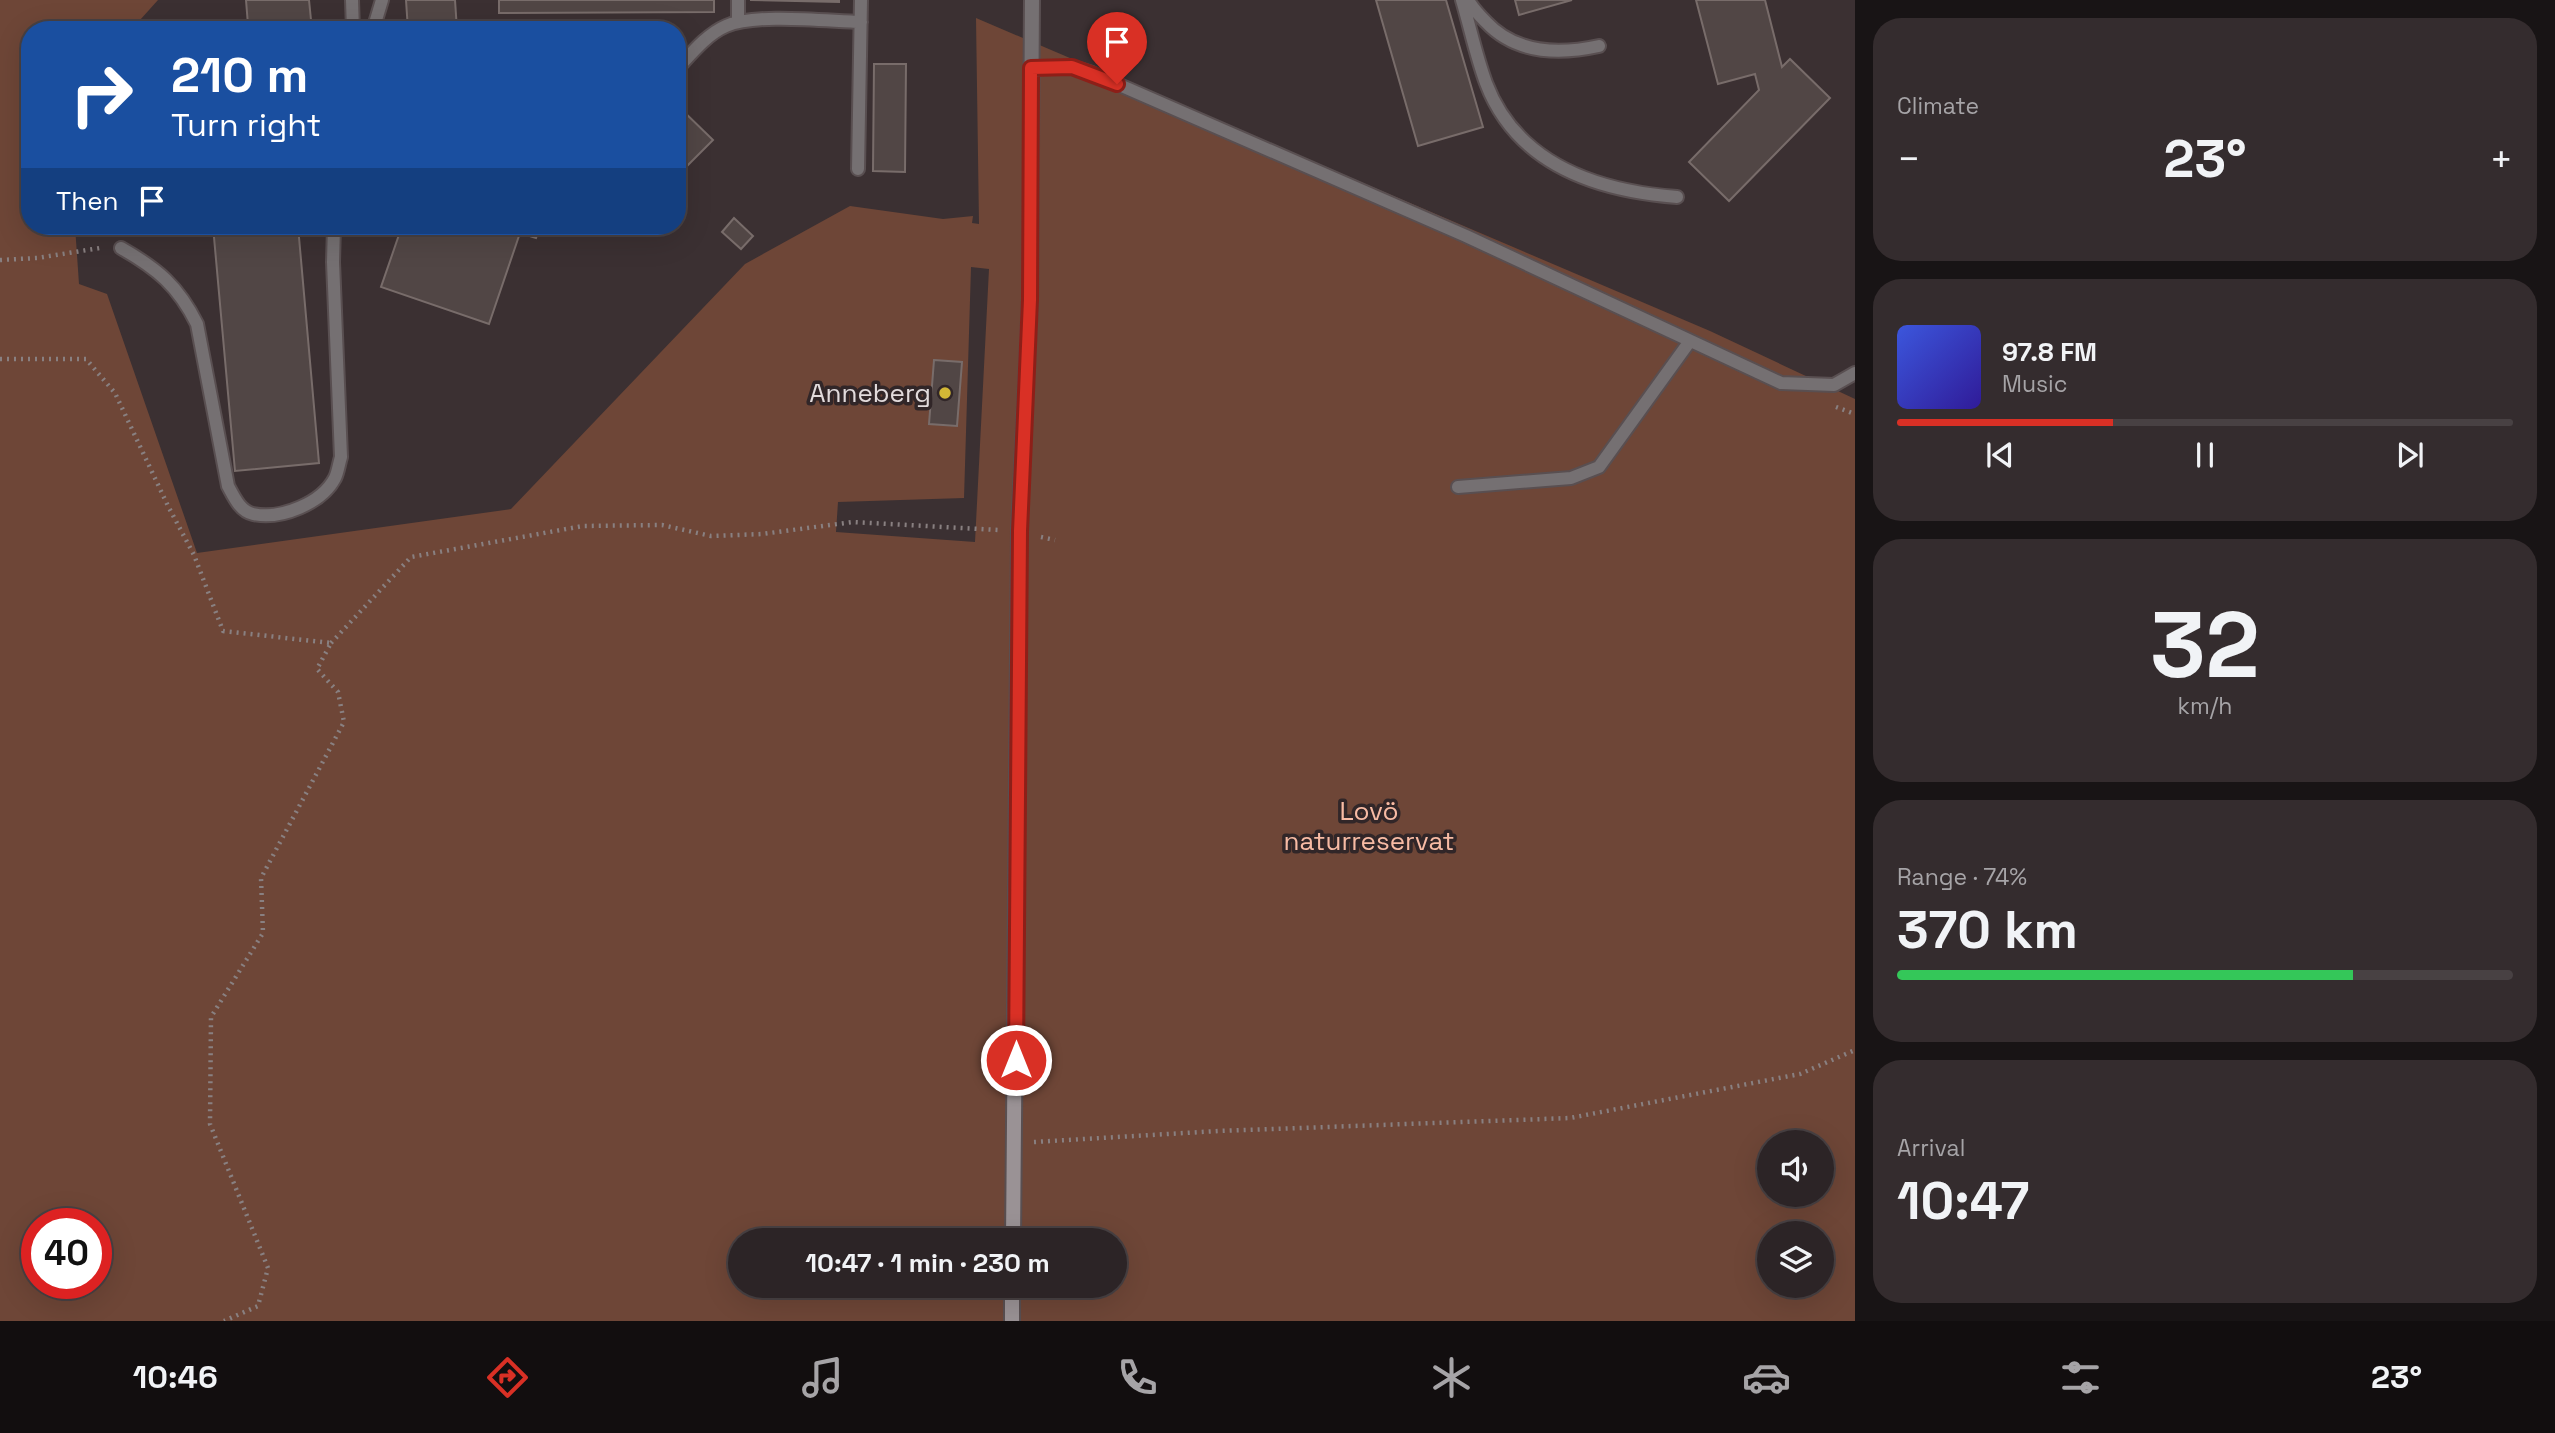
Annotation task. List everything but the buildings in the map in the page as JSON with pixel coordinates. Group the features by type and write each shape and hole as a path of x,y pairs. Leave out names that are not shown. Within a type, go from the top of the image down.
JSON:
{"street":[{"path":"1013,1228 1020,531 1030,300 1032,0"},
{"path":"1012,1298 1012,1321"}],"lane":[{"path":"352,0 353,21"},
{"path":"376,21 382,0"},
{"path":"738,0 738,22"},
{"path":"858,170 861,0"},
{"path":"1462,0 1487,85 1507,120 1531,149 1562,168 1606,187 1677,197"},
{"path":"1468,0 1492,28 1520,46 1546,51 1599,46"},
{"path":"686,60 724,27 738,22 860,22"},
{"path":"1031,68 1072,67 1093,73 1466,236 1781,383 1834,385 1855,373"},
{"path":"121,248 147,262 168,279 186,301 197,324 228,486 238,504 252,514 281,514 300,508 319,495 335,479 341,457 334,235"},
{"path":"1458,487 1571,478 1599,467 1690,341"}],"path":[{"path":"0,260 121,248"},
{"path":"0,359 86,359 115,393 194,555 223,631 331,643"},
{"path":"224,1321 258,1306 268,1268 210,1124 211,1017 263,933 261,878 344,722 338,692 317,669 331,643 411,557 583,526 662,525 711,536 762,534 853,522 1020,531"},
{"path":"1016,1143 1218,1131 1570,1118 1800,1074 1855,1050"}],"green space":[{"name":"Lovö naturreservat","path":"0,0 158,0 139,21 21,21 21,235 76,235 79,284 107,294 197,553 511,509 745,264 850,206 943,219 973,216 972,223 979,224 976,18 1710,331 1855,399 1855,1321 0,1321","holes":["971,267 989,269 975,542 836,532 838,502 964,498"]}],"place":[{"name":"Anneberg","path":"945,393"}],"route":[{"path":"1016,1060 1020,531 1030,300 1031,68 1072,67 1117,84"}]}
